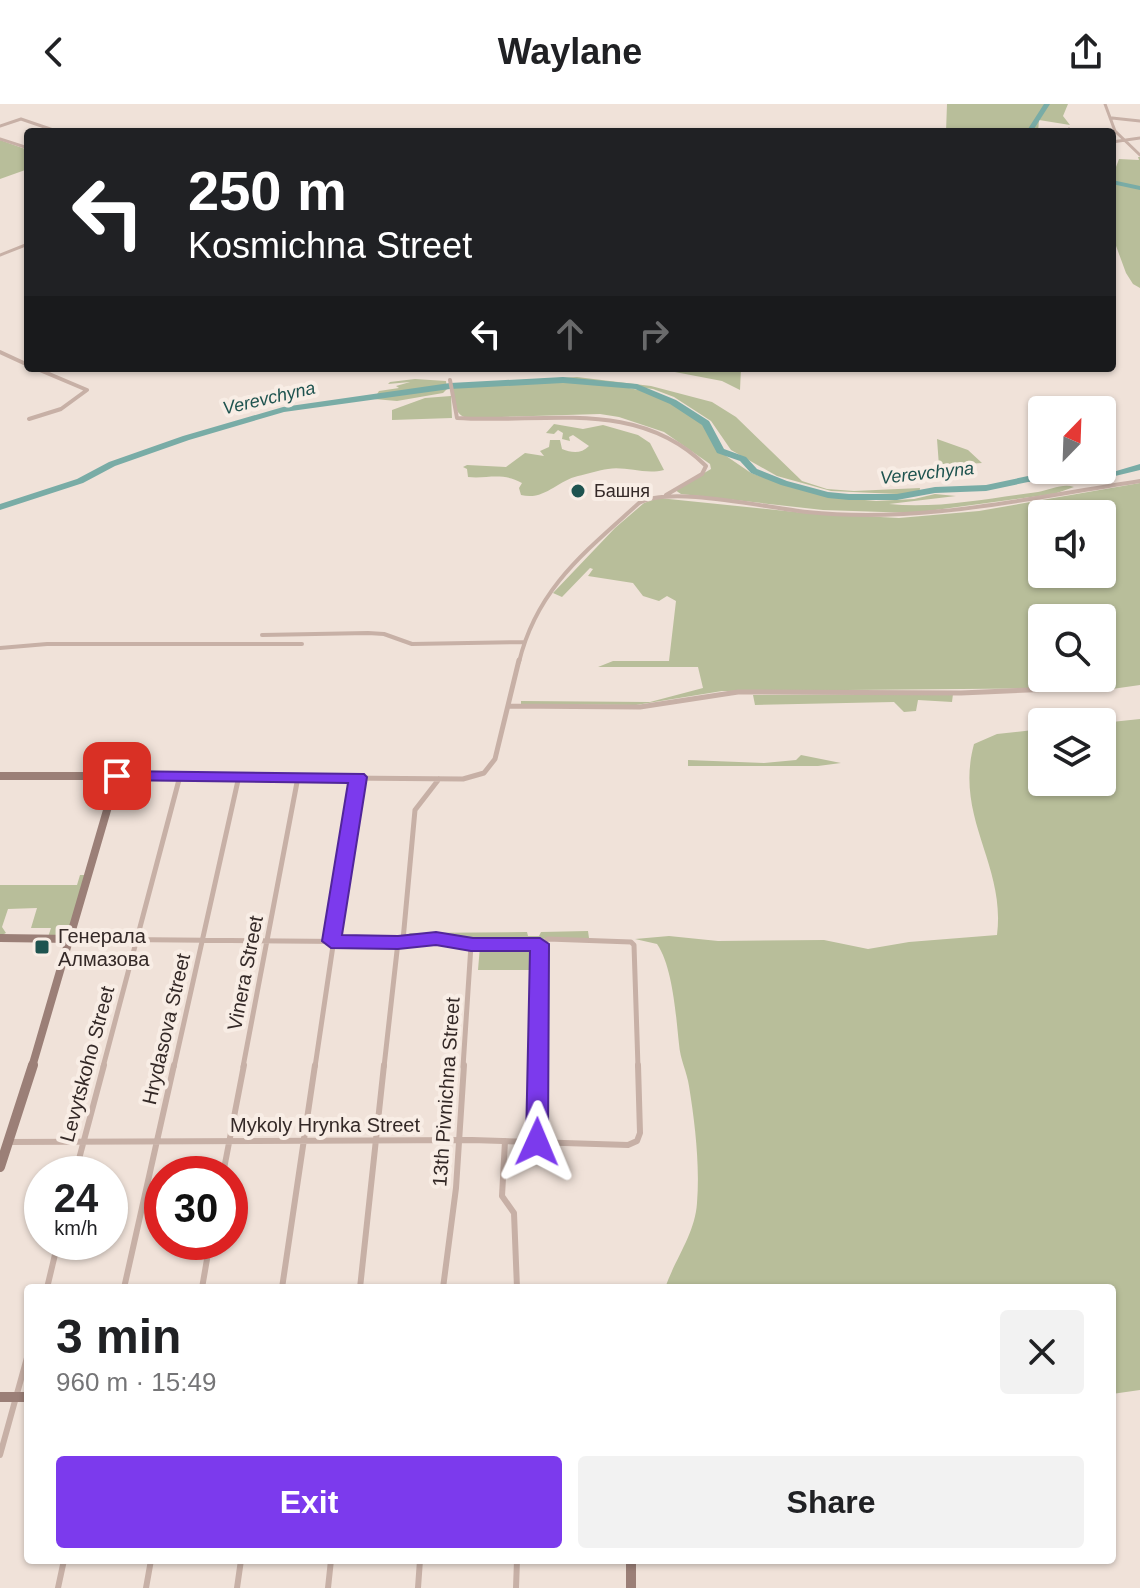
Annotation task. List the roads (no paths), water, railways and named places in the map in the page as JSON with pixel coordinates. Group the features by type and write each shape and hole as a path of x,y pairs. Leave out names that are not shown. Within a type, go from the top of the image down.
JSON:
{"street":[{"path":"1105,104 1114,128"},
{"path":"1112,118 1140,121"},
{"path":"0,126 21,119 47,128"},
{"path":"1116,131 1122,139 1133,142 1140,155"},
{"path":"1116,141 1140,138"},
{"path":"0,139 24,147"},
{"path":"0,255 24,246"},
{"path":"0,352 24,363"},
{"path":"29,419 47,416 87,390 44,372"},
{"path":"450,384 457,418 480,420 602,415 654,430 706,466 702,474 666,495"},
{"path":"0,776 472,778 488,770 495,759 524,642 545,597 575,562 639,503 651,496 888,516 982,508 1140,481"},
{"path":"262,635 368,633 384,634 412,644 524,642"},
{"path":"0,648 47,644 302,644"},
{"path":"508,706 640,707 738,692 961,693 1028,690"},
{"path":"0,1167 72,939 117,776"},
{"name":"Levytskoho Street","path":"80,1156 180,776"},
{"name":"Hrydasova Street","path":"125,1284 239,776"},
{"name":"Vinera Street","path":"226,1156 298,777"},
{"path":"283,1284 331,941 358,777"},
{"path":"360,1284 415,810 418,802 432,793 439,779"},
{"path":"0,938 136,941 401,941 449,938 471,945 540,943 537,1142"},
{"name":"Mykoly Hrynka Street","path":"7,1142 377,1140 622,1146 633,1143 639,1137 634,945 631,942 540,943"},
{"name":"13th Pivnichna Street","path":"443,1284 459,1141 471,945"},
{"path":"505,1141 502,1196 514,1213 517,1284"},
{"path":"48,1284 54,1260"},
{"path":"203,1284 207,1260"},
{"path":"0,1455 24,1367"},
{"path":"0,1397 24,1397"},
{"path":"58,1588 63,1564"},
{"path":"146,1588 150,1564"},
{"path":"237,1588 240,1564"},
{"path":"328,1588 331,1564"},
{"path":"418,1588 420,1564"},
{"path":"516,1588 517,1564"},
{"path":"631,1564 631,1588"}],"waterway":[{"name":"Verevchyna","path":"1032,128 1047,104"},
{"name":"Verevchyna","path":"1116,183 1140,188"},
{"name":"Verevchyna","path":"0,507 80,481 112,464 186,438 283,410 450,386 563,380 637,387 673,402 706,423 720,451 743,459 754,471 828,495 897,497 935,490 986,488 1028,479"},
{"name":"Verevchyna","path":"1116,473 1140,467"}],"place":[{"name":"Башня","path":"578,491"},
{"name":"Генерала Алмазова","path":"42,947"}]}
